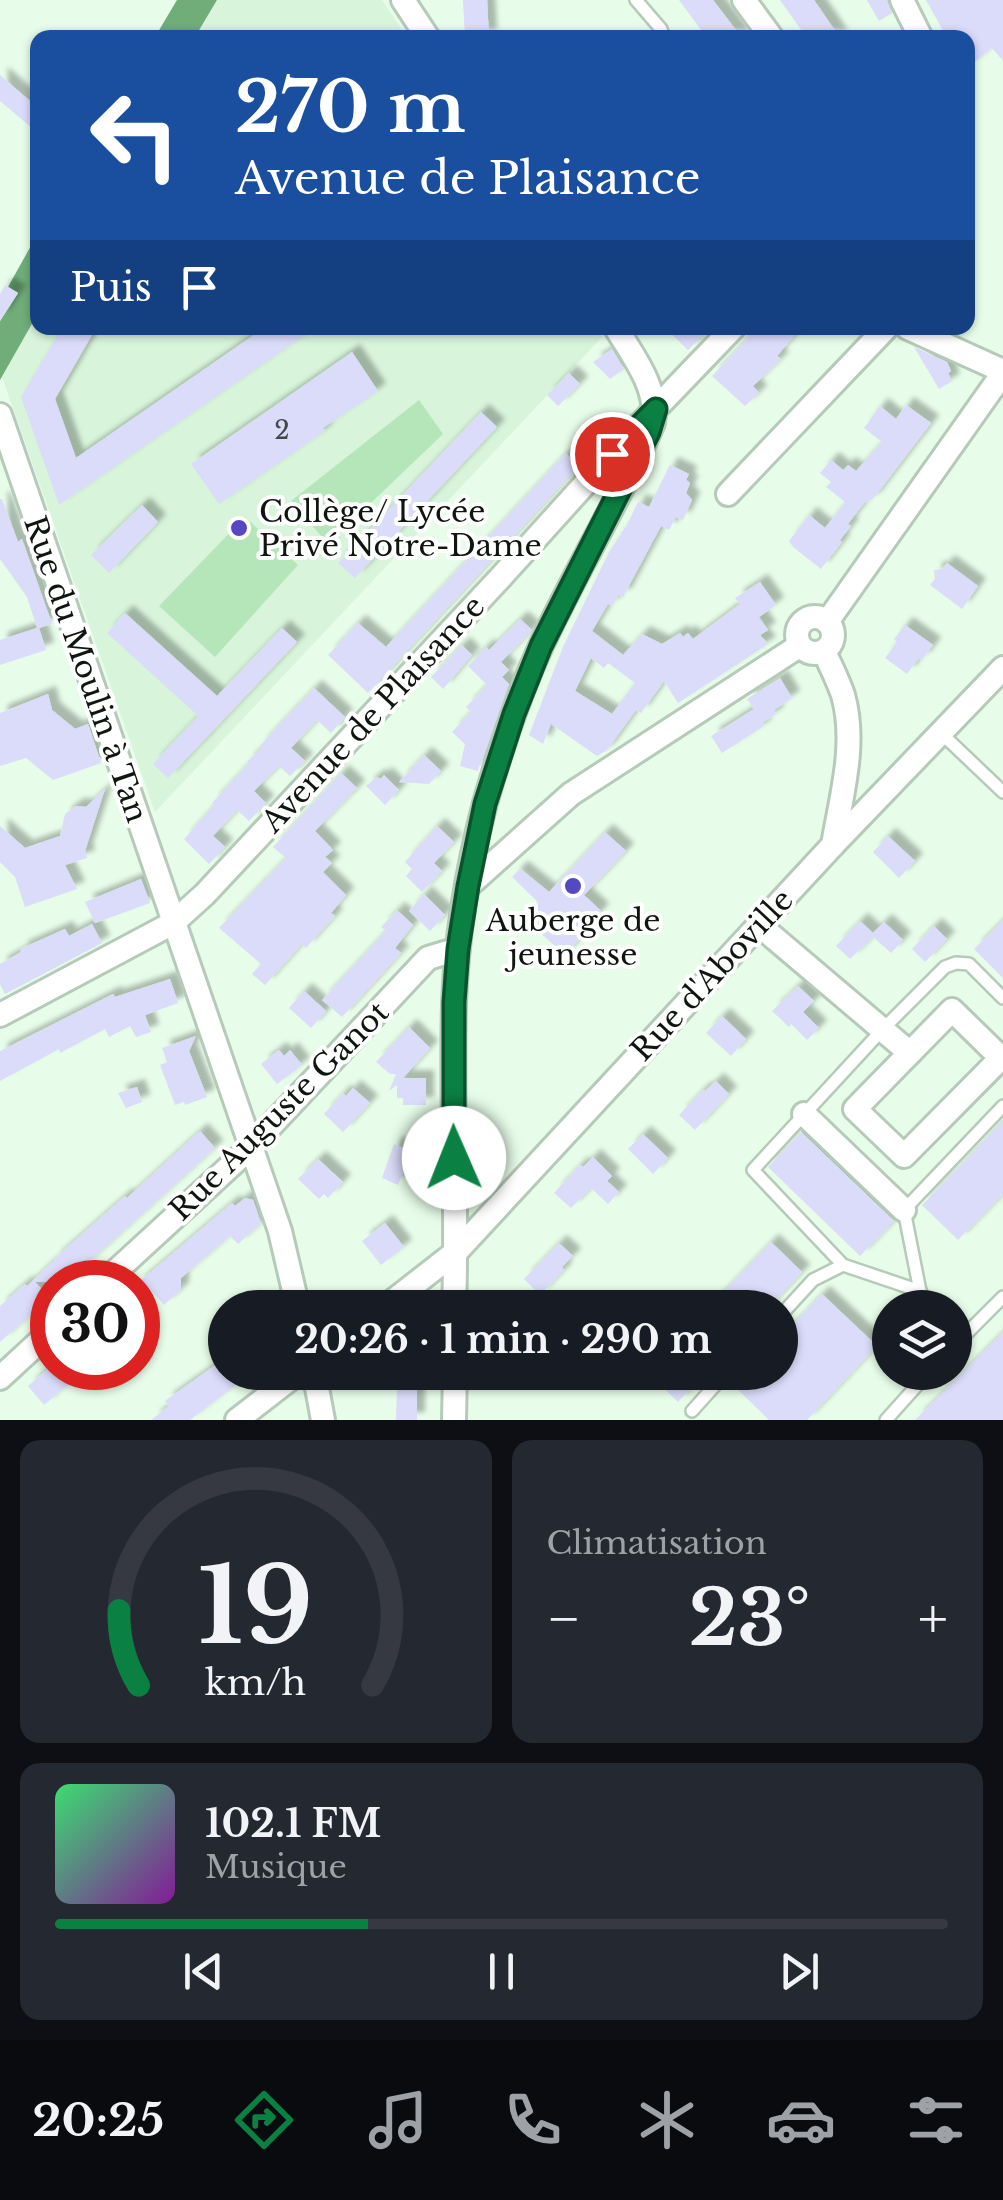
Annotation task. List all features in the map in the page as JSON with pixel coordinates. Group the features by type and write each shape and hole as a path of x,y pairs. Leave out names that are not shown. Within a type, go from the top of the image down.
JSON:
{"street":[{"path":"403,0 423,30"},
{"path":"744,0 766,30"},
{"path":"902,0 917,30"},
{"path":"455,1290 454,1002 468,886 485,804 541,646 649,432 656,409 645,379 620,335"},
{"name":"Avenue de Plaisance","path":"0,1016 173,922 205,894 726,335"},
{"path":"728,494 879,335"},
{"path":"827,622 1003,372 923,335"},
{"name":"Rue du Moulin à Tan","path":"0,414 280,1231 294,1290"},
{"path":"812,617 827,622 833,637 828,648 808,653 796,636 799,626 812,617"},
{"path":"468,886 572,794 800,646"},
{"path":"824,651 842,694 848,726 846,770 833,845"},
{"name":"Rue d'Aboville","path":"407,1290 456,1251 1003,668"},
{"path":"759,924 910,1054"},
{"name":"Rue Auguste Ganot","path":"128,1260 251,1147 428,958 458,949"},
{"path":"952,1010 1000,1058 904,1156 855,1109 910,1054 952,1010"},
{"path":"804,1114 904,1210"},
{"path":"0,1378 30,1350"},
{"path":"238,1420 276,1390"},
{"path":"317,1390 323,1420"},
{"path":"454,1390 454,1420"}],"lane":[{"path":"636,0 661,30"},
{"path":"941,732 1003,792"},
{"path":"917,1290 843,1265 753,1170 944,967 969,964 1003,998"},
{"path":"920,1290 904,1210 1003,1106"},
{"path":"798,1297 814,1280 843,1265"},
{"path":"972,1328 1003,1297"},
{"path":"692,1410 710,1390"},
{"path":"886,1420 914,1390"}],"shaded area":[{"path":"177,0 217,0 199,30 159,30"},
{"path":"217,0 382,0 402,30 200,30"},
{"path":"30,248 30,327 0,380 0,321 18,293 8,287"},
{"name":"Collège/ Lycée Privé Notre-Dame","path":"30,327 30,335 602,337 155,812 2,377"},
{"path":"419,400 443,434 328,544 291,501"},
{"path":"245,517 298,565 215,657 159,606"}],"building":[{"path":"463,0 487,0 489,30 465,30"},
{"path":"679,0 713,0 736,30 701,30"},
{"path":"780,0 814,0 835,30 801,30"},
{"path":"867,0 887,0 892,13 879,21"},
{"path":"926,0 1003,0 1003,61 992,48 975,61 975,30 943,30"},
{"path":"0,75 30,101 30,126 0,101"},
{"path":"5,285 18,293 0,321 0,294"},
{"path":"58,335 92,335 55,399 76,458 254,335 305,335 59,505 21,397"},
{"path":"672,335 703,335 688,350"},
{"path":"750,335 795,335 777,356 781,359 753,386 759,393 745,406 712,376"},
{"path":"914,347 947,362 952,381 939,389"},
{"path":"612,349 624,369 610,379 593,362"},
{"path":"352,352 378,391 219,504 191,464"},
{"path":"569,373 580,384 558,406 547,395"},
{"path":"906,405 931,423 873,499 864,503 848,524 851,526 842,542 821,569 789,541 809,515 825,528 845,502 826,487 831,482 820,473 831,460 843,470 848,465 856,471 882,442 864,428 880,406 896,419"},
{"path":"481,412 497,427 355,578 338,563"},
{"path":"566,453 579,466 368,693 328,655 358,623 386,647"},
{"path":"670,465 689,474 686,493 692,500 683,520 676,517 669,530 661,526 623,597 618,595 612,606 608,604 592,631 623,655 642,634 662,644 680,633 683,637 688,633 693,639 740,604 735,598 760,582 776,605 759,617 768,630 760,635 768,644 678,703 664,681 641,713 636,710 607,750 597,756 551,724 543,744 529,735 563,647 638,502 649,507","holes":["591,658 604,668 608,663 635,683 612,714 575,691"]},
{"path":"0,499 18,542 22,539 52,624 39,628 46,650 0,665 0,640 37,628 27,597 0,559"},
{"path":"142,505 158,522 109,573 91,555"},
{"path":"947,563 978,586 962,609 930,585 935,579 934,570"},
{"path":"125,613 217,696 282,628 297,642 168,778 153,764 198,716 107,633"},
{"path":"520,619 532,630 501,662 509,670 502,677 509,684 480,767 478,771 460,766 465,744 452,732 471,712 466,707 487,685 468,666"},
{"path":"905,625 933,645 907,674 885,658"},
{"path":"462,645 472,655 443,689 431,677"},
{"path":"780,678 792,698 774,710 776,714 762,723 764,726 722,753 711,736 754,709 747,699"},
{"path":"314,688 345,717 331,733 317,720 291,748 305,761 290,776 279,766 254,791 266,803 249,821 237,810 213,836 225,847 209,864 184,839 266,739"},
{"path":"48,694 52,710 75,729 88,724 101,763 53,780 26,758 0,766 0,713"},
{"path":"424,755 441,771 429,784 399,782"},
{"path":"341,773 357,788 315,831 333,850 325,857 332,863 323,872 346,895 331,913 335,916 306,948 302,944 265,985 252,974 261,964 219,928 286,858 273,847"},
{"path":"384,775 399,790 385,805 366,786"},
{"path":"105,789 85,851 87,858 65,865 77,889 25,907 15,877 0,862 0,826 25,848 60,836 65,814 76,806 86,807"},
{"path":"437,826 454,842 434,863 442,871 422,892 406,876 412,869 405,862"},
{"name":"Auberge de jeunesse","path":"605,832 626,851 584,895 601,911 565,955 525,919 539,903 512,877 520,869 549,892"},
{"path":"888,836 915,861 899,878 873,852"},
{"path":"141,879 150,903 95,923 85,902"},
{"path":"424,894 445,915 430,931 409,911"},
{"path":"397,910 413,925 395,948 401,953 342,1017 322,1000 386,931 381,927"},
{"path":"1003,920 1003,978 974,949"},
{"path":"860,921 873,933 884,922 903,940 891,953 873,937 850,959 836,946"},
{"path":"92,924 102,943 5,994 0,984 0,964 20,949 65,929 69,936"},
{"path":"934,926 947,939 925,962 912,949"},
{"path":"170,979 178,1003 145,1015 151,1032 136,1037 130,1026 109,1037 105,1029 0,1081 0,1051 113,994 115,997"},
{"path":"798,986 814,1001 803,1012 819,1028 807,1040 772,1011"},
{"path":"304,991 326,1011 311,1028 289,1008"},
{"path":"722,1016 746,1039 731,1056 706,1033"},
{"path":"409,1027 430,1048 403,1078 426,1078 426,1105 403,1105 403,1098 397,1098 397,1085 389,1091 396,1074 390,1074 376,1062"},
{"path":"196,1036 189,1051 207,1097 175,1105 160,1065 167,1062 162,1048"},
{"path":"279,1050 284,1056 290,1050 302,1065 277,1084 261,1064"},
{"path":"716,1081 729,1094 695,1130 679,1115"},
{"path":"137,1087 142,1102 126,1108 118,1093"},
{"path":"353,1088 370,1103 343,1132 324,1114"},
{"path":"1003,1121 1003,1194 958,1240 922,1205"},
{"path":"200,1131 215,1148 91,1260 54,1259"},
{"path":"801,1132 894,1221 860,1256 768,1167"},
{"path":"643,1134 668,1158 653,1174 628,1149"},
{"path":"394,1144 422,1156 415,1172 405,1168 398,1185 382,1178"},
{"path":"593,1157 612,1176 607,1181 619,1192 608,1204 591,1188 571,1208 554,1193"},
{"path":"318,1159 343,1182 328,1198 324,1194 319,1199 298,1179"},
{"path":"245,1198 253,1200 261,1223 238,1244 230,1236 181,1278 181,1290 164,1305 160,1300 160,1264 232,1203 235,1206"},
{"path":"385,1223 404,1247 381,1265 362,1241"},
{"path":"771,1242 802,1272 785,1290 725,1290"},
{"path":"559,1243 573,1256 545,1290 535,1290 524,1279"},
{"path":"30,1283 30,1316 0,1342 0,1306"},
{"path":"822,1294 872,1341 872,1351 807,1420 769,1420 738,1390 798,1390 798,1319"},
{"path":"1003,1332 1003,1420 915,1420 945,1390 972,1390 972,1363"},
{"path":"208,1370 208,1390 229,1390 190,1420 151,1420 169,1406 165,1401"},
{"path":"31,1390 62,1390 44,1405"},
{"path":"397,1390 417,1390 417,1420 396,1420"},
{"path":"666,1390 689,1390 678,1402"}],"place":[{"name":"Collège/ Lycée Privé Notre-Dame","path":"239,528"},
{"name":"Auberge de jeunesse","path":"573,886"}],"route":[{"path":"454,1158 458,949 485,804 541,646 649,432 656,409 612,454"}]}
